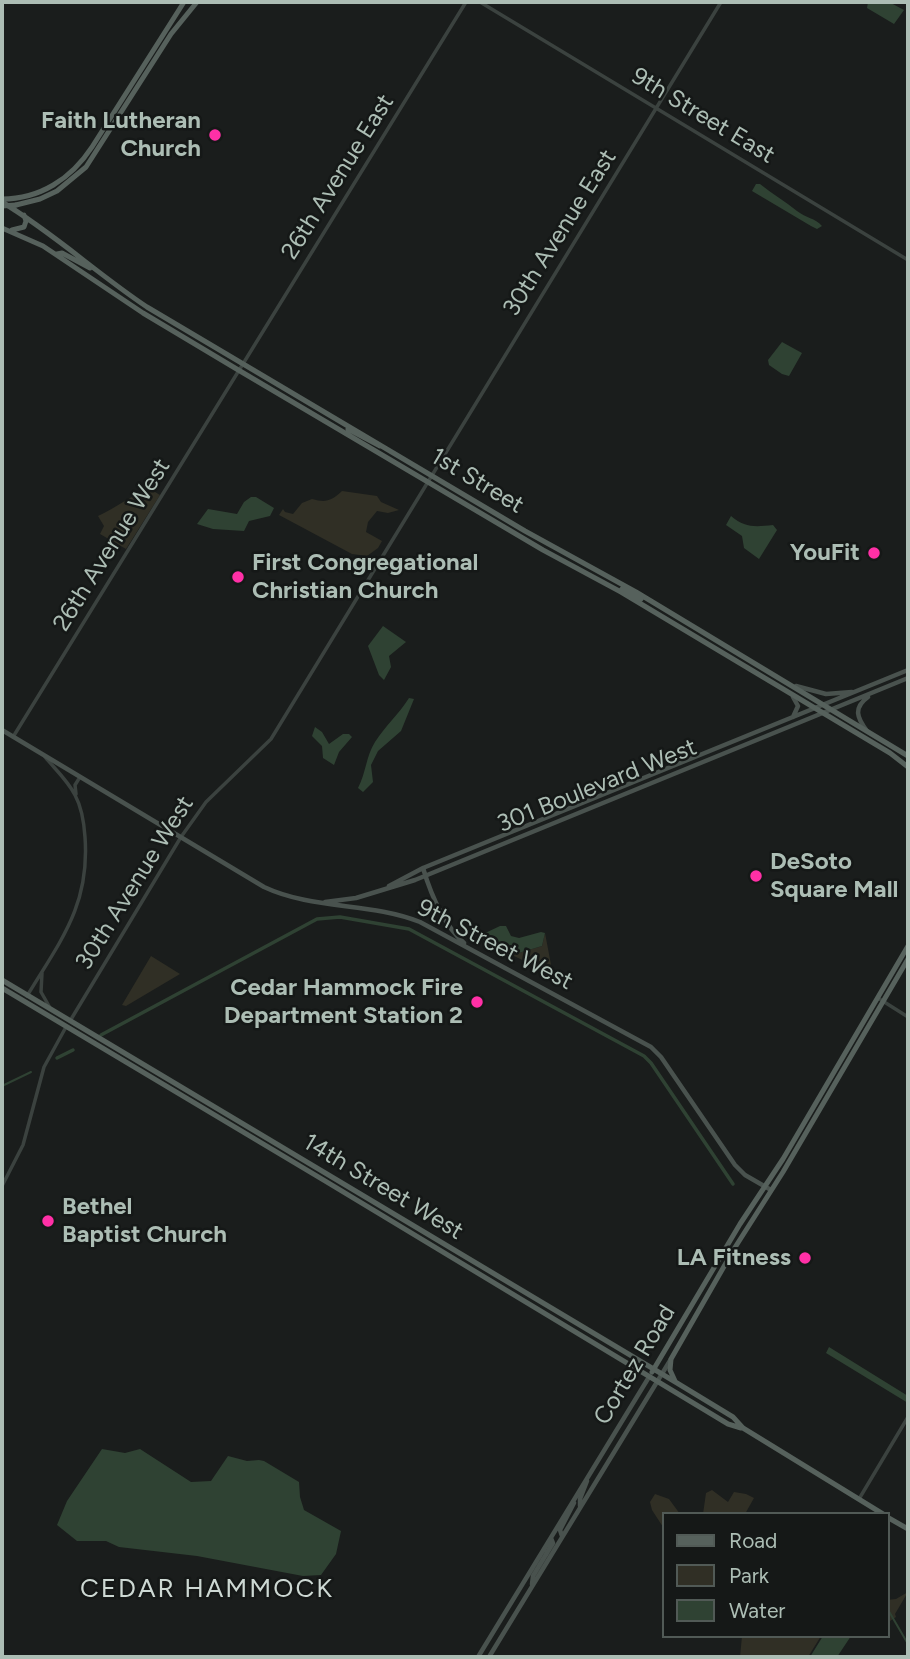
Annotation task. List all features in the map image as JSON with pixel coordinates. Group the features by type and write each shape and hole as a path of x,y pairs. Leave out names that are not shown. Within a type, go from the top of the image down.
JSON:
{"main road":[{"path":"3,202 46,189 62,180 81,163 184,2"},
{"path":"3,202 16,205 34,201 57,191 86,167 171,34 197,2"},
{"path":"3,202 60,240 97,271 102,279 102,286"},
{"path":"9,230 24,227 24,215"},
{"path":"2,228 32,239 102,286 109,286 152,313 166,318"},
{"path":"57,254 64,254 97,271"},
{"name":"1st Street","path":"97,271 294,401 522,537 823,709"},
{"name":"1st Street","path":"102,286 242,368 337,418 669,612 816,709 831,710 906,755"},
{"path":"294,401 304,403 333,419 337,418"},
{"path":"338,427 342,426 374,444 386,447"},
{"path":"522,537 568,559 572,557"},
{"path":"573,566 586,569 614,583 618,582"},
{"path":"615,589 622,589 657,609 669,612"},
{"name":"301 Boulevard West","path":"312,901 346,900 425,876 823,709 908,670"},
{"path":"831,710 908,678"},
{"path":"783,685 826,694 860,690"},
{"path":"783,685 797,703 798,709 793,718"},
{"path":"867,731 859,719 858,709 874,692"},
{"name":"301 Boulevard West","path":"382,890 423,868 816,709"},
{"path":"823,709 908,767"},
{"name":"9th Street West","path":"2,730 264,887 286,896 410,918 651,1047 661,1057 730,1159 745,1175 768,1188"},
{"path":"423,868 446,921 458,937 474,951"},
{"name":"Cortez Road","path":"881,1000 908,946"},
{"name":"Cortez Road","path":"489,1657 662,1374 768,1188 908,959"},
{"name":"14th Street West","path":"2,979 26,998 733,1417 743,1429"},
{"name":"14th Street West","path":"2,988 52,1010 68,1023 551,1318 880,1512"},
{"name":"Cortez Road","path":"478,1657 736,1230 768,1188"},
{"path":"551,1318 581,1332 587,1331"},
{"path":"671,1359 670,1370 677,1383"},
{"path":"580,1507 588,1477"},
{"path":"562,1536 560,1530 575,1499"},
{"path":"889,1518 908,1529"},
{"path":"531,1588 533,1576 553,1543 551,1538"}],"street":[{"name":"26th Avenue East","path":"242,368 467,2"},
{"name":"9th Street East","path":"480,2 908,260"},
{"name":"30th Avenue East","path":"429,482 721,2"},
{"name":"26th Avenue West","path":"13,737 242,368"},
{"name":"30th Avenue West","path":"2,1186 23,1144 44,1067 68,1023 181,837 211,795 271,738 429,482"},
{"path":"43,755 76,796"},
{"path":"70,787 78,776"},
{"path":"26,998 73,918 84,882 84,823 75,786 78,776"},
{"path":"42,971 41,992 52,1010"},
{"path":"881,1000 908,1017"},
{"path":"859,1499 908,1417"}],"green space":[{"path":"150,489 160,495 126,549 100,534 104,526 98,516"},
{"path":"342,491 377,496 381,502 399,510 388,513 377,511 368,522 366,532 382,541 378,548 367,556 352,554 279,515 283,509 293,514 302,503 312,499 328,500"},
{"path":"545,933 553,975 512,955 542,946"},
{"path":"151,956 180,974 126,1006 122,1005"},
{"path":"712,1490 728,1502 734,1492 754,1498 746,1512 703,1512 706,1493"},
{"path":"655,1494 669,1499 679,1512 662,1512 662,1525 650,1502"},
{"path":"908,1592 895,1614 896,1617 889,1622 889,1600"},
{"path":"742,1638 820,1638 808,1657 740,1657"}],"water":[{"path":"868,2 889,2 904,10 894,24 867,8"},
{"path":"756,184 760,184 822,226 817,229 752,191"},
{"path":"782,342 802,353 789,376 769,365 768,360"},
{"path":"256,497 274,508 270,516 249,521 244,531 213,529 197,524 208,509 237,514 244,502"},
{"path":"731,516 746,525 773,525 777,530 759,559 744,548 742,536 726,525"},
{"path":"383,626 406,642 389,656 391,667 384,680 379,675 368,646"},
{"path":"409,698 414,699 401,731 378,751 371,765 373,782 363,792 358,788 372,747"},
{"path":"315,727 322,732 329,744 343,734 352,737 339,752 334,765 323,758 322,746 312,736"},
{"path":"500,926 506,926 511,936 519,938 545,933 542,946 512,955 479,938"},
{"path":"829,1347 908,1396 908,1403 826,1353"},
{"path":"102,1449 125,1453 140,1449 191,1482 211,1481 228,1456 247,1461 264,1461 299,1482 304,1510 341,1531 336,1554 321,1575 303,1576 197,1556 119,1547 106,1541 77,1541 57,1525 67,1501"},
{"path":"822,1638 850,1638 837,1657 810,1657"}],"waterway":[{"path":"101,1035 317,919 340,917 409,929 644,1056 733,1184"},
{"path":"57,1058 73,1050"},
{"path":"2,1086 31,1072"},
{"path":"889,1611 908,1644"}],"place":[{"name":"Faith Lutheran Church","path":"215,135"},
{"name":"YouFit","path":"874,553"},
{"name":"First Congregational Christian Church","path":"238,577"},
{"name":"DeSoto Square Mall","path":"756,876"},
{"name":"Cedar Hammock Fire Department Station 2","path":"477,1002"},
{"name":"Bethel Baptist Church","path":"48,1221"},
{"name":"LA Fitness","path":"805,1258"}],"district":[{"name":"CEDAR HAMMOCK","path":"207,1589"}]}
